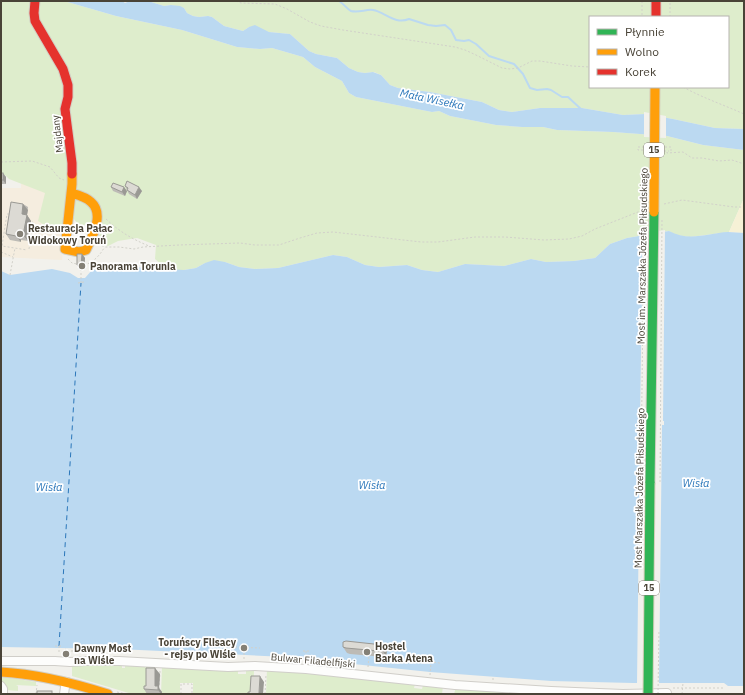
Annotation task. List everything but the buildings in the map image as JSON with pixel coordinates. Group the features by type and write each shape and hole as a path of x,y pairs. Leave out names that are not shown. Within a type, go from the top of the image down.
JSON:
{"main road":[{"name":"Majdany","path":"35,1 35,21 62,69 68,85 68,97 65,109 72,163 72,193 66,249 83,252 86,250 90,240"},
{"path":"656,1 656,16"},
{"name":"Most im. Marszałka Józefa Piłsudskiego","path":"652,354 655,88"},
{"path":"72,193 89,200 97,211 97,218 90,240"},
{"name":"Most Marszałka Józefa Piłsudskiego","path":"650,691 652,354"},
{"path":"1,672 28,673 51,677 108,694"}],"street":[{"name":"Bulwar Filadelfijski","path":"1,661 60,663 119,661 228,667 266,667 313,670 444,684 551,691 623,694 667,693 668,691"},
{"path":"64,694 67,682"}],"path":[{"path":"236,1 241,3 275,4 321,26 465,50 502,68 518,68 532,61 589,67"},
{"path":"642,1 642,16"},
{"path":"670,1 670,16"},
{"path":"685,88 744,114"},
{"path":"642,150 638,150 638,147 644,147 644,155"},
{"path":"663,155 663,147 671,147 671,151 667,151 667,153 683,152 692,158 719,161 732,160 744,164"},
{"path":"1,162 32,161 50,167 59,178 66,181 72,181"},
{"path":"663,204 682,200 744,207"},
{"path":"641,480 644,202"},
{"path":"68,228 105,247 134,249 150,246 240,243 255,245 280,245 317,233 333,232 421,242 438,242 475,237 505,237 544,240 569,239 582,236 595,229 649,208"},
{"path":"97,211 116,229 135,240 150,246"},
{"path":"14,214 7,214 2,246 27,250"},
{"path":"660,488 662,218"},
{"path":"29,249 33,222 30,222"},
{"path":"30,243 47,246"},
{"path":"84,265 96,258 105,247"},
{"path":"10,275 15,248"},
{"path":"1,252 13,257"},
{"path":"81,265 81,282"},
{"path":"78,283 84,282"},
{"path":"658,694 659,631"},
{"path":"55,646 61,646"},
{"path":"235,647 260,648"},
{"path":"244,648 244,654"},
{"path":"303,651 309,651"},
{"path":"306,651 306,659"},
{"path":"368,667 369,656"},
{"path":"422,661 440,663"},
{"path":"430,673 431,662"},
{"path":"159,694 161,663"},
{"path":"265,694 266,667"},
{"path":"682,683 682,694"},
{"path":"181,694 181,684 192,684 192,694"},
{"path":"36,694 37,687"},
{"path":"650,691 661,688"},
{"path":"668,691 682,688 724,688"}],"shaded area":[{"name":"Restauracja Pałac Widokowy Toruń","path":"21,174 69,184 62,260 1,257 1,188 21,188"}],"green space":[{"path":"1,1 64,1 116,16 182,30 237,47 260,49 272,48 303,57 315,67 342,81 349,93 356,97 432,112 439,111 450,116 496,125 667,136 703,145 744,150 744,198 729,232 690,237 676,235 669,231 627,238 610,244 595,258 574,261 546,262 531,259 504,266 465,264 438,272 422,270 407,265 379,267 365,265 347,257 333,255 278,268 255,269 239,267 225,262 205,263 196,268 184,270 168,270 155,259 156,245 137,238 118,241 108,246 96,242 94,237 98,238 102,229 91,223 80,226 72,217 64,231 46,226 38,221 45,193 9,179 5,175 1,175"},
{"path":"148,1 744,1 744,129 715,128 645,114 623,115 582,108 540,108 512,112 499,110 482,102 430,92 398,88 390,85 381,75 374,72 358,72 349,68 337,58 316,54 309,51 290,34 269,32 249,27 243,31 224,26 212,17 193,16 187,13 184,8 171,5 164,6"},
{"path":"72,664 122,665 122,668 125,668 125,665 150,666 148,694 132,694 72,676"},
{"path":"162,666 238,670 238,674 246,674 246,670 254,671 253,694 193,694 193,683 180,683 180,694 161,694"},
{"path":"267,669 409,683 415,684 414,688 422,689 423,685 443,686 442,694 266,694"},
{"path":"1,678 36,682 36,686 16,685 18,686 18,691 6,690 5,685 1,684"},
{"path":"456,687 550,694 454,694"}],"sand":[{"path":"744,198 744,233 729,232"}],"water":[{"name":"Mała Wisełka","path":"64,1 122,1 125,3 130,1 148,1 164,6 180,6 184,8 187,13 193,16 212,17 224,26 243,31 255,25 269,32 290,34 309,51 316,54 337,58 349,68 358,72 373,72 381,75 390,85 398,88 430,92 482,102 499,110 512,112 540,108 582,108 623,115 645,114 715,128 744,129 744,150 703,145 667,136 496,125 450,116 439,111 432,112 356,97 349,93 342,81 315,67 303,57 272,48 260,49 237,47 182,30 116,16"},
{"name":"Wisła","path":"669,231 684,236 698,236 728,232 744,233 744,686 728,686 724,683 551,681 430,672 286,657 118,649 1,647 1,271 10,275 52,269 70,273 78,278 85,278 92,270 131,267 184,270 196,268 214,260 239,267 255,269 278,268 333,255 347,257 365,265 379,267 407,265 422,270 438,272 465,264 504,266 531,259 546,262 574,261 595,258 610,244 627,238"}],"pier":[{"path":"644,112 666,116 666,138 644,137"},
{"path":"665,230 664,425 662,425 659,685 637,685 640,425 638,425 638,421 640,420 642,288 640,288 640,284 642,283 642,233"}],"waterway":[{"path":"339,1 351,11 357,12 373,10 399,20 409,19 428,25 445,25 451,30 456,40 469,40 476,44 489,56 514,64 523,74 530,88 537,90 547,89 562,97 568,97 582,110"}],"ferry route":[{"path":"59,646 81,283"}],"traffic: fast":[{"path":"650,483 654,212"},
{"path":"648,694 650,483"}],"traffic: slow":[{"path":"654,212 655,88"},
{"path":"71,193 74,194 76,195 82,196 89,200 95,207 97,213 96,226 86,250 79,252 65,249 72,174"},
{"path":"1,672 55,680 108,694"}],"traffic: jam":[{"path":"35,1 35,21 63,69 68,85 68,97 65,109 72,174"},
{"path":"656,1 656,16"}],"place":[{"name":"Restauracja Pałac Widokowy Toruń","path":"20,234"},
{"name":"Panorama Torunia","path":"82,266"},
{"name":"Toruńscy Flisacy - rejsy po Wiśle","path":"244,648"},
{"name":"Hostel Barka Atena","path":"367,652"},
{"name":"Dawny Most na Wiśle","path":"66,654"}]}
